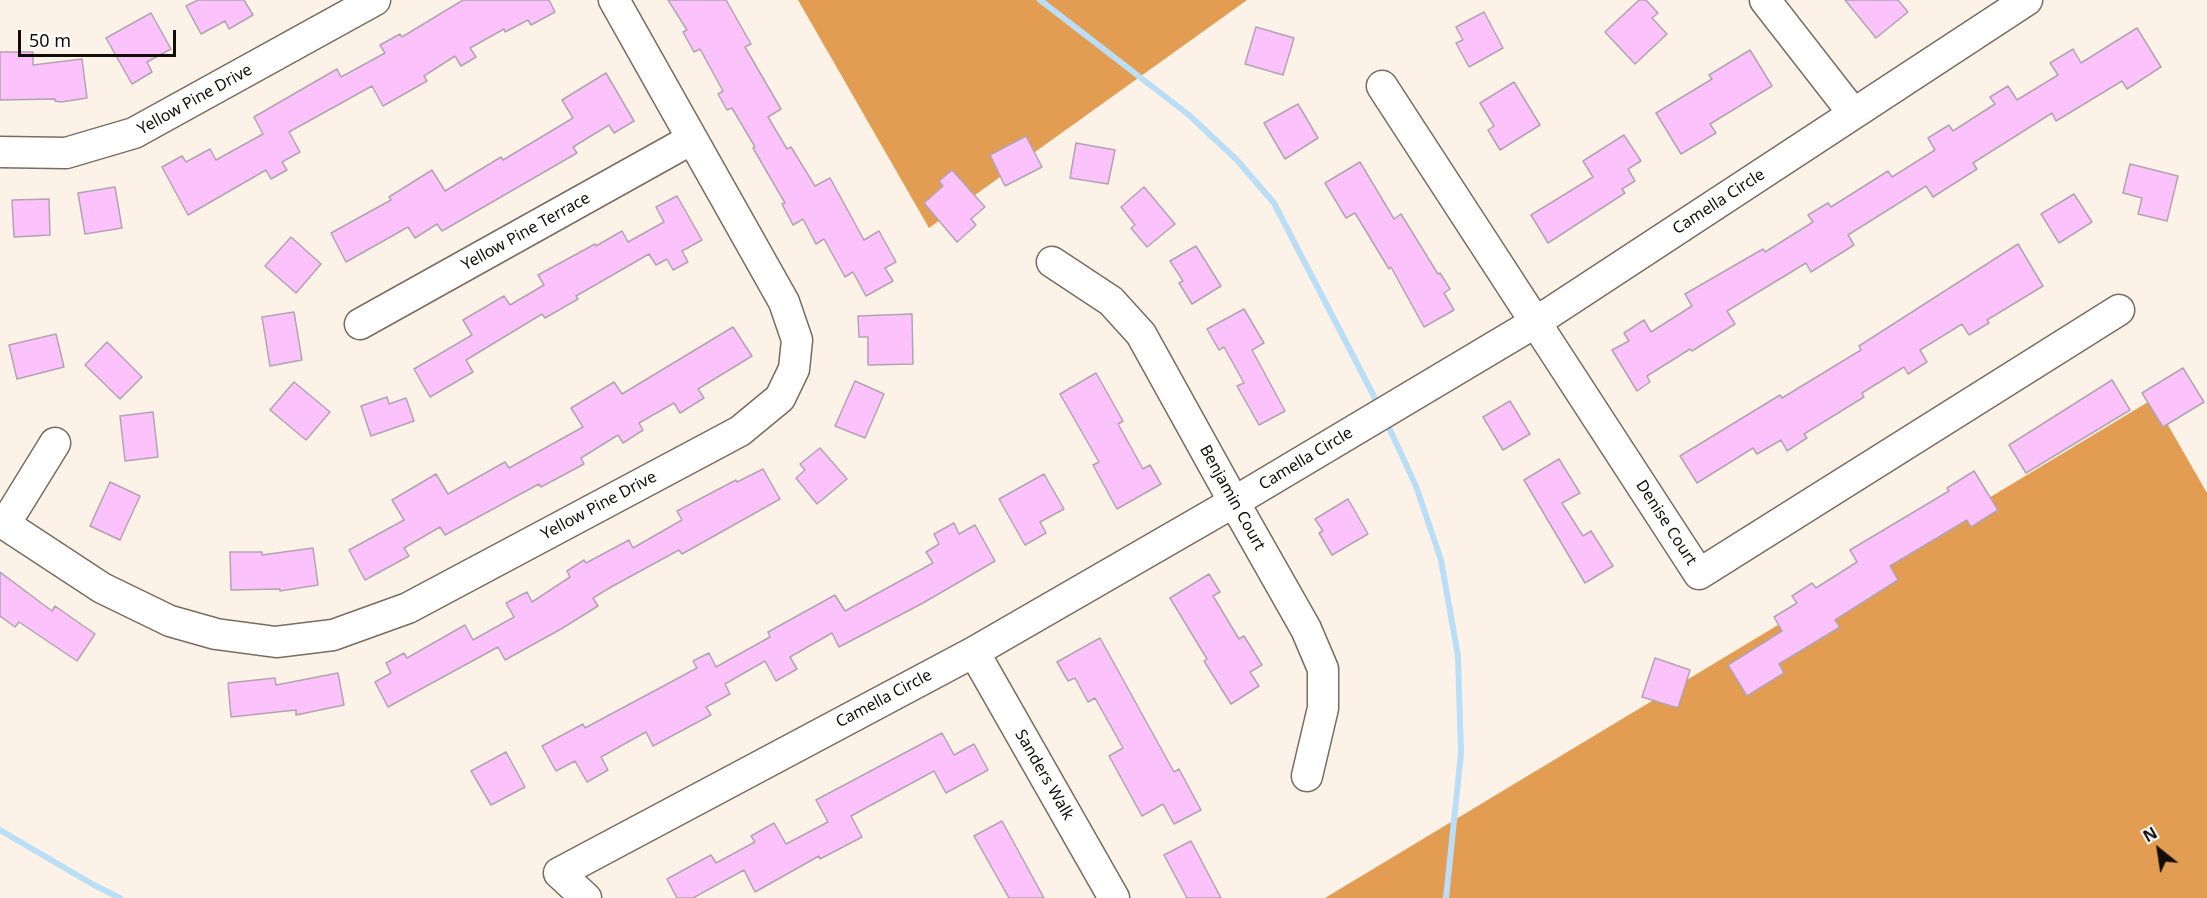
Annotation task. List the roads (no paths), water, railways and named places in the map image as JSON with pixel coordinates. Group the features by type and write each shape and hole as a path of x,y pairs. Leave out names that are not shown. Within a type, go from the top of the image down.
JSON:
{"street":[{"name":"Yellow Pine Drive","path":"0,153 66,153 134,133 375,0"},
{"name":"Yellow Pine Drive","path":"2,522 102,588 170,621 216,634 276,642 333,635 408,608 740,431 780,398 794,369 797,340 784,302 614,0"},
{"path":"1766,0 1853,113"},
{"name":"Camella Circle","path":"586,898 559,873 974,652 1536,322 2027,0"},
{"name":"Denise Court","path":"1382,86 1699,574 2119,310"},
{"name":"Yellow Pine Terrace","path":"360,324 692,140"},
{"name":"Benjamin Court","path":"1052,262 1112,301 1141,333 1233,502 1306,628 1323,669 1323,708 1307,776"},
{"path":"2,522 55,444"},
{"name":"Sanders Walk","path":"974,652 1114,898"}],"waterway":[{"path":"1040,0 1189,115 1236,159 1274,203 1379,406"},
{"path":"1386,421 1416,486 1441,560 1458,656 1461,753 1446,898"},
{"path":"0,830 120,898"}]}
